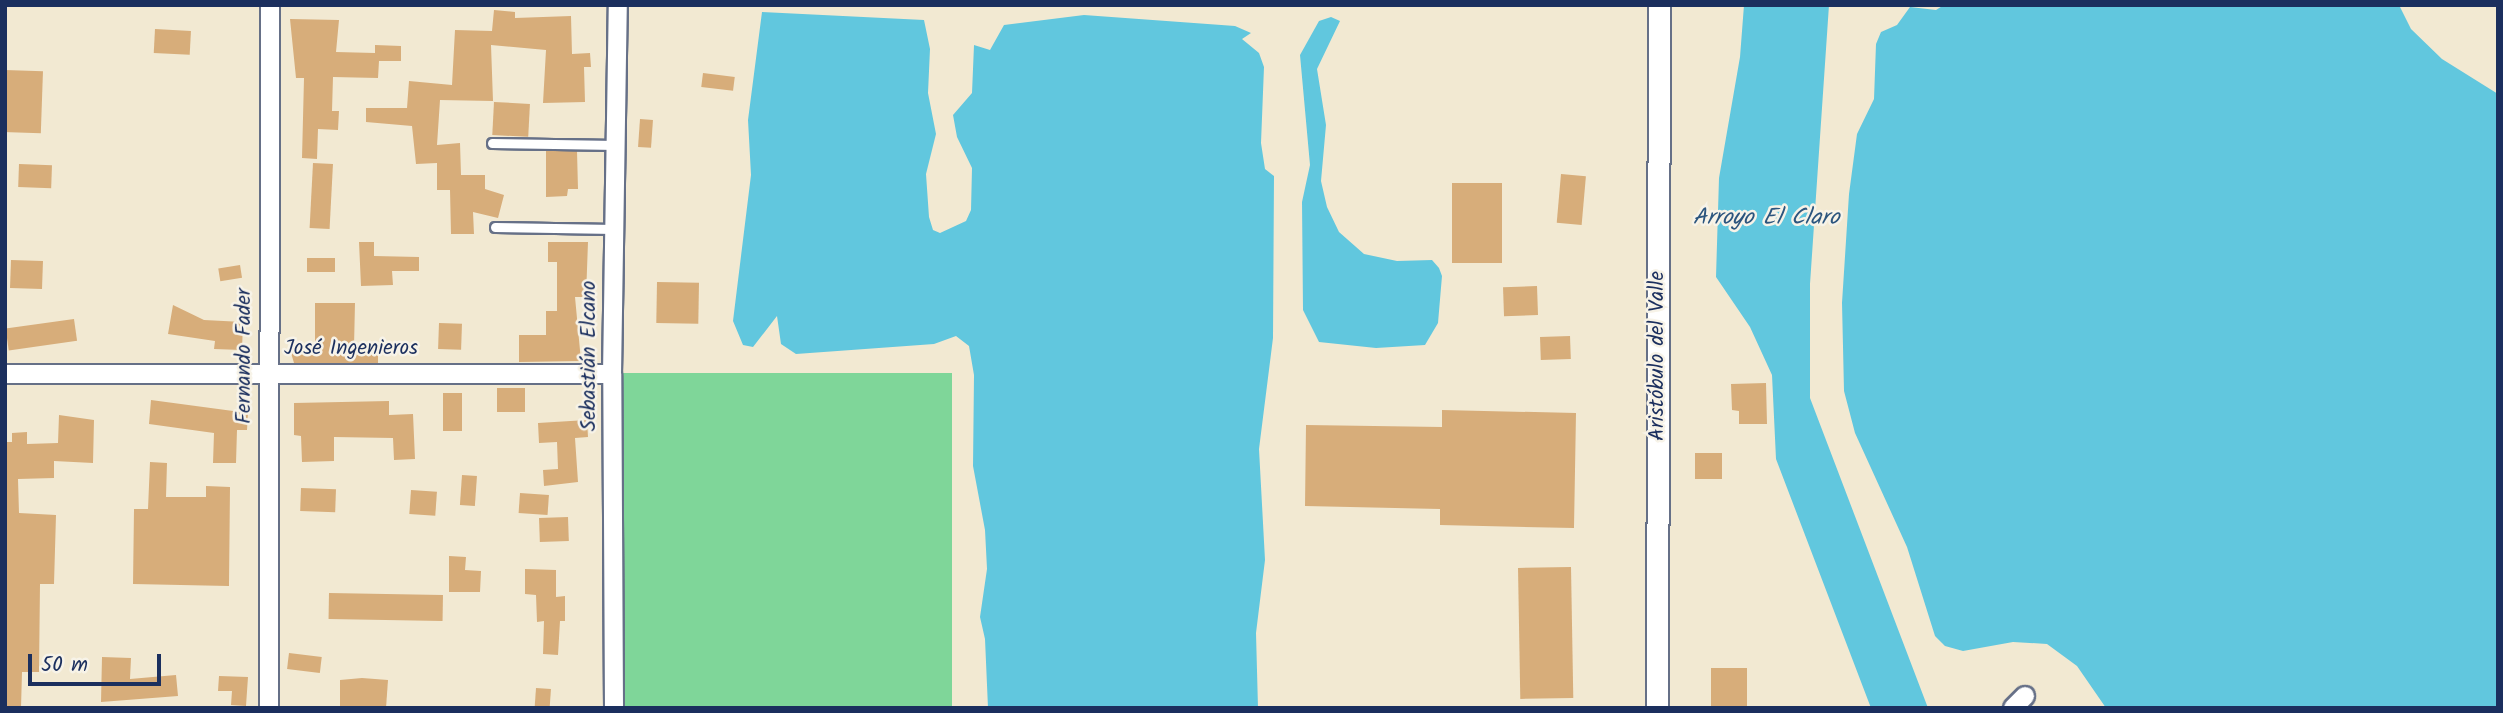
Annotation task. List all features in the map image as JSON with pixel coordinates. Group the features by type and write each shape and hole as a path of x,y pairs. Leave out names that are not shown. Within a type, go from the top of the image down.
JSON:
{"street":[{"name":"Fernando Fader","path":"269,708 267,371 270,5"},
{"name":"Sebastián Elcano","path":"614,708 612,374 618,5"},
{"name":"Aristóbulo del Valle","path":"1657,708 1659,5"},
{"name":"José Ingenieros","path":"5,374 267,371 612,374"}],"lane":[{"path":"492,143 616,145"},
{"path":"495,227 614,229"}],"green space":[{"path":"612,373 952,373 952,708 612,708"}],"water":[{"name":"Arroyo El Claro","path":"1744,5 1829,5 1810,284 1810,398 1928,708 1871,708 1776,459 1772,375 1750,327 1716,277 1719,178 1740,57"},
{"path":"1944,5 2399,5 2411,29 2442,59 2498,94 2498,708 2106,708 2077,666 2047,644 2013,642 1963,651 1945,646 1935,636 1907,547 1855,433 1844,391 1842,303 1849,194 1857,134 1874,99 1876,44 1881,32 1897,25 1910,7 1936,10"},
{"path":"762,12 924,20 930,49 928,93 936,134 926,174 929,217 933,230 940,233 966,221 971,210 972,168 957,137 953,115 972,93 974,45 990,50 1004,25 1084,15 1235,26 1251,33 1242,39 1259,53 1264,67 1261,143 1265,169 1274,176 1273,338 1259,449 1265,560 1256,633 1258,708 988,708 985,639 980,617 987,569 985,530 973,466 974,375 969,346 956,336 934,344 796,354 781,344 777,316 753,347 743,345 733,321 751,175 748,120"},
{"path":"1331,17 1340,21 1317,69 1326,125 1321,181 1327,207 1339,232 1364,254 1397,261 1432,260 1439,268 1442,276 1438,323 1425,345 1376,348 1319,342 1303,310 1302,202 1310,165 1300,55 1319,21"}],"building":[{"path":"494,10 515,12 515,18 571,16 572,54 590,53 591,67 584,67 585,102 543,103 546,50 491,45 493,101 440,100 437,145 460,143 461,175 485,175 485,189 504,195 498,218 473,212 474,234 451,234 450,190 437,190 437,163 416,164 412,126 366,122 366,108 407,108 409,81 452,85 455,30 492,31"},
{"path":"290,19 339,20 336,52 375,53 375,45 401,46 401,61 379,61 378,78 333,77 332,111 339,111 338,130 318,129 317,159 302,158 304,78 296,78"},
{"path":"155,29 191,31 190,55 154,53"},
{"path":"5,70 43,71 41,133 5,132"},
{"path":"703,73 735,77 733,91 701,87"},
{"path":"494,102 530,104 528,137 492,135"},
{"path":"640,119 653,120 651,148 638,147"},
{"path":"546,151 577,151 578,189 568,189 567,196 546,197"},
{"path":"313,163 333,164 330,229 310,228"},
{"path":"19,164 52,165 51,188 18,187"},
{"path":"1561,174 1586,176 1582,225 1557,223"},
{"path":"1452,183 1502,183 1502,263 1452,263"},
{"path":"359,242 374,242 374,256 419,257 419,271 392,271 393,285 361,286"},
{"path":"548,242 588,242 586,297 575,297 581,361 519,362 519,335 546,335 546,311 557,311 557,262 548,262"},
{"path":"307,258 335,258 335,272 307,272"},
{"path":"11,260 43,261 42,289 10,288"},
{"path":"240,265 242,278 220,281 218,268"},
{"path":"657,282 699,283 698,324 656,323"},
{"path":"1537,286 1538,315 1504,316 1503,287"},
{"path":"315,303 355,303 354,347 378,347 378,363 294,363 289,346 315,346"},
{"path":"173,305 204,320 243,322 242,350 214,349 215,341 168,334"},
{"path":"74,319 77,341 9,350 6,329"},
{"path":"439,323 462,324 461,350 438,349"},
{"path":"1570,336 1571,359 1541,360 1540,337"},
{"path":"1766,383 1767,424 1739,424 1739,411 1732,410 1731,384"},
{"path":"497,388 525,388 525,412 497,412"},
{"path":"443,393 462,393 462,431 443,431"},
{"path":"151,400 248,413 247,430 237,430 236,463 213,463 214,433 149,424"},
{"path":"389,401 389,415 413,414 415,459 394,460 393,438 334,437 334,461 302,462 301,436 294,435 294,403"},
{"path":"1442,410 1576,413 1574,528 1440,525 1440,509 1305,506 1306,425 1442,427"},
{"path":"59,415 94,420 93,463 54,461 54,478 18,479 19,513 56,515 54,584 40,584 39,672 22,672 21,708 5,708 5,442 12,442 12,433 27,432 27,444 58,443"},
{"path":"587,420 588,437 575,438 578,482 544,486 543,470 558,469 557,442 539,443 538,423"},
{"path":"1695,453 1722,453 1722,479 1695,479"},
{"path":"150,462 167,463 166,497 206,497 206,486 230,487 229,586 133,584 134,509 148,509"},
{"path":"462,475 477,476 475,506 460,505"},
{"path":"301,488 336,489 335,512 300,511"},
{"path":"411,490 437,492 435,516 409,514"},
{"path":"520,493 549,495 548,515 519,513"},
{"path":"568,517 569,541 540,542 539,518"},
{"path":"449,556 466,557 465,570 481,571 480,592 449,592"},
{"path":"1571,567 1573,698 1520,699 1518,568"},
{"path":"525,569 556,570 556,597 565,596 565,621 560,621 558,655 543,654 544,621 537,622 536,595 525,594"},
{"path":"329,593 443,595 443,621 329,619"},
{"path":"289,653 322,657 320,673 287,669"},
{"path":"102,657 131,658 130,679 176,675 178,696 101,702"},
{"path":"1711,668 1747,668 1747,708 1711,708"},
{"path":"219,676 248,677 246,706 231,705 232,691 218,691"},
{"path":"340,680 388,680 386,708 340,708"},
{"path":"536,688 551,689 550,707 535,706"}]}
